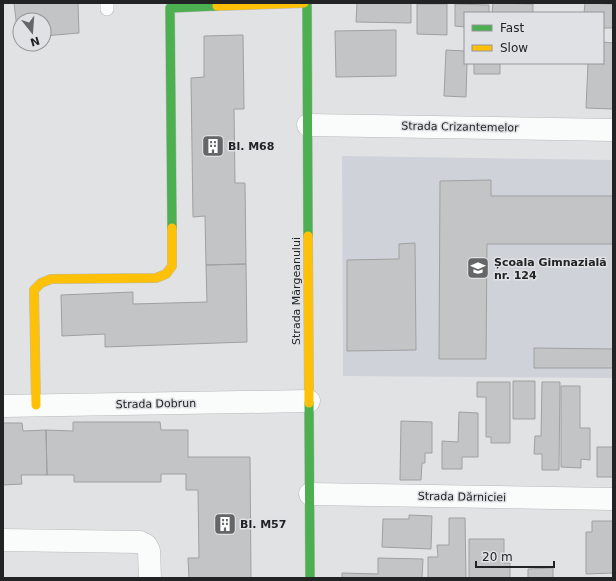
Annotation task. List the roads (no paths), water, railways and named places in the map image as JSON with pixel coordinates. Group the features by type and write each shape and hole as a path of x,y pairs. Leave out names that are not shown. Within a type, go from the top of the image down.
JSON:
{"street":[{"name":"Strada Mărgeanului","path":"306,3 310,578"},
{"path":"36,405 34,290 41,283 51,279 156,278 166,274 172,266 170,8 306,3"},
{"name":"Strada Crizantemelor","path":"308,124 613,130"},
{"name":"Strada Dobrun","path":"3,406 309,402"},
{"name":"Strada Dărniciei","path":"310,494 613,499"},
{"path":"3,540 140,542 146,545 150,551 150,578"}],"place":[{"name":"Bl. M68","path":"213,146"},
{"name":"Școala Gimnazială nr. 124","path":"478,268"},
{"name":"Bl. M57","path":"225,524"}]}
